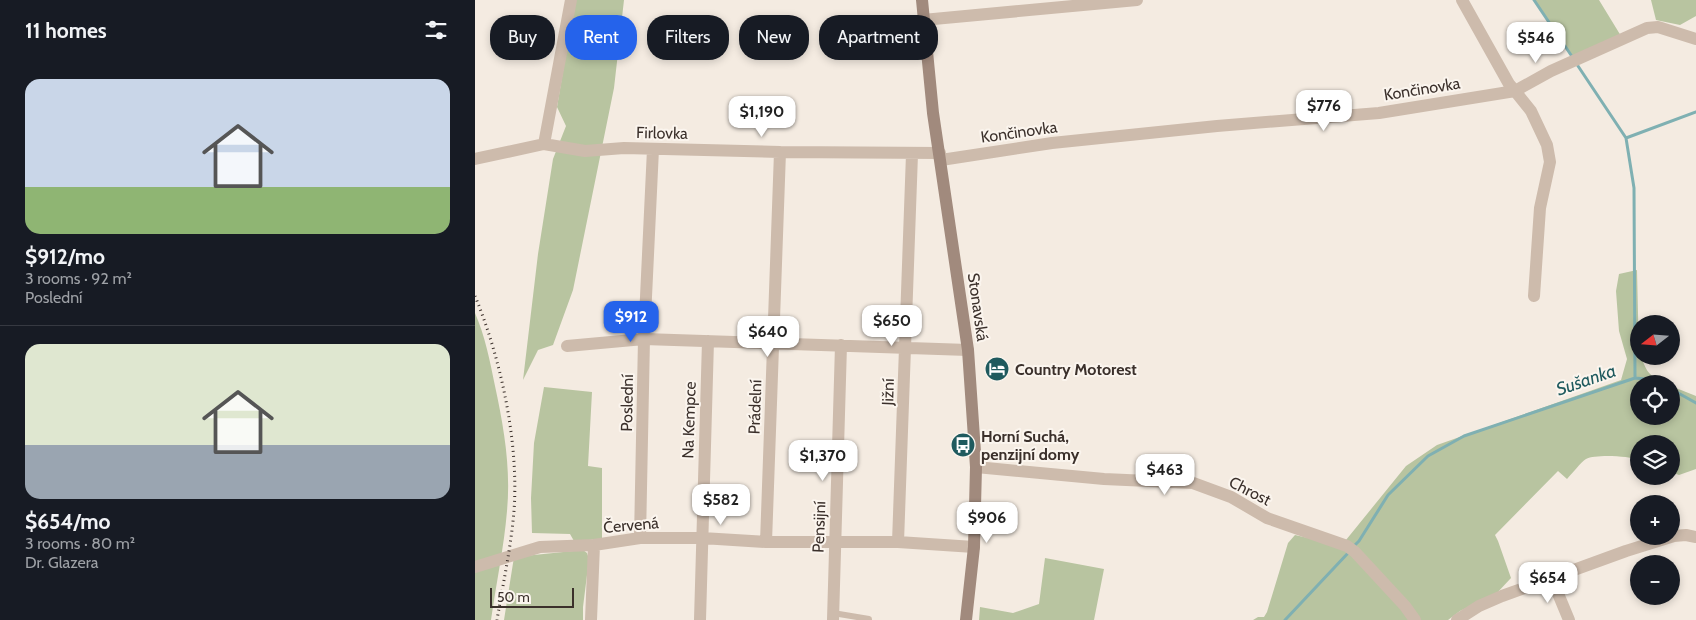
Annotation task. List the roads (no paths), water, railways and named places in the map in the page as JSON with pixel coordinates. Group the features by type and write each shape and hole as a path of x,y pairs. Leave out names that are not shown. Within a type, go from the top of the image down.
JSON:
{"main road":[{"name":"Stonavská","path":"922,0 923,15"},
{"name":"Stonavská","path":"927,60 933,113 968,350 977,467 973,547 966,620"}],"street":[{"path":"550,145 571,0"},
{"path":"938,19 1137,0"},
{"path":"1462,0 1509,84 1531,111 1547,145 1549,162 1540,208 1533,296"},
{"name":"Končinovka","path":"940,156 1217,126 1379,113 1515,91 1574,61 1647,28 1658,27 1696,39"},
{"name":"Firlovka","path":"475,159 550,145 585,151 653,149 940,156"},
{"name":"Poslední","path":"639,538 644,339 653,149"},
{"name":"Prádelní","path":"766,542 780,152"},
{"name":"Jižní","path":"898,542 911,154"},
{"path":"567,346 644,339 968,350"},
{"name":"Na Kempce","path":"700,620 708,341"},
{"name":"Pensijní","path":"833,616 841,345"},
{"name":"Chrost","path":"977,467 1104,479 1193,483 1231,497 1267,518 1351,549 1405,606 1415,620"},
{"path":"1457,620 1479,606 1502,596 1658,540 1686,534 1696,537"},
{"name":"Červená","path":"475,567 540,547 594,545 639,538 703,538 766,542 898,542 973,547"},
{"path":"591,620 594,545"},
{"path":"1553,578 1569,620"}],"lane":[{"path":"833,616 869,620"}],"waterway":[{"name":"Sušanka","path":"1534,0 1573,58"},
{"name":"Sušanka","path":"1353,547 1359,541 1388,495 1428,456 1464,436 1635,378 1634,188 1626,138 1576,63"},
{"path":"1626,138 1696,112"},
{"path":"1680,394 1696,403"},
{"name":"Sušanka","path":"1285,620 1349,552"}],"railway":[{"path":"475,296 493,347 500,374 511,430 514,458 513,525 497,620"}],"place":[{"name":"Country Motorest","path":"997,369"},
{"name":"Horní Suchá, penzijní domy","path":"963,445"}]}
